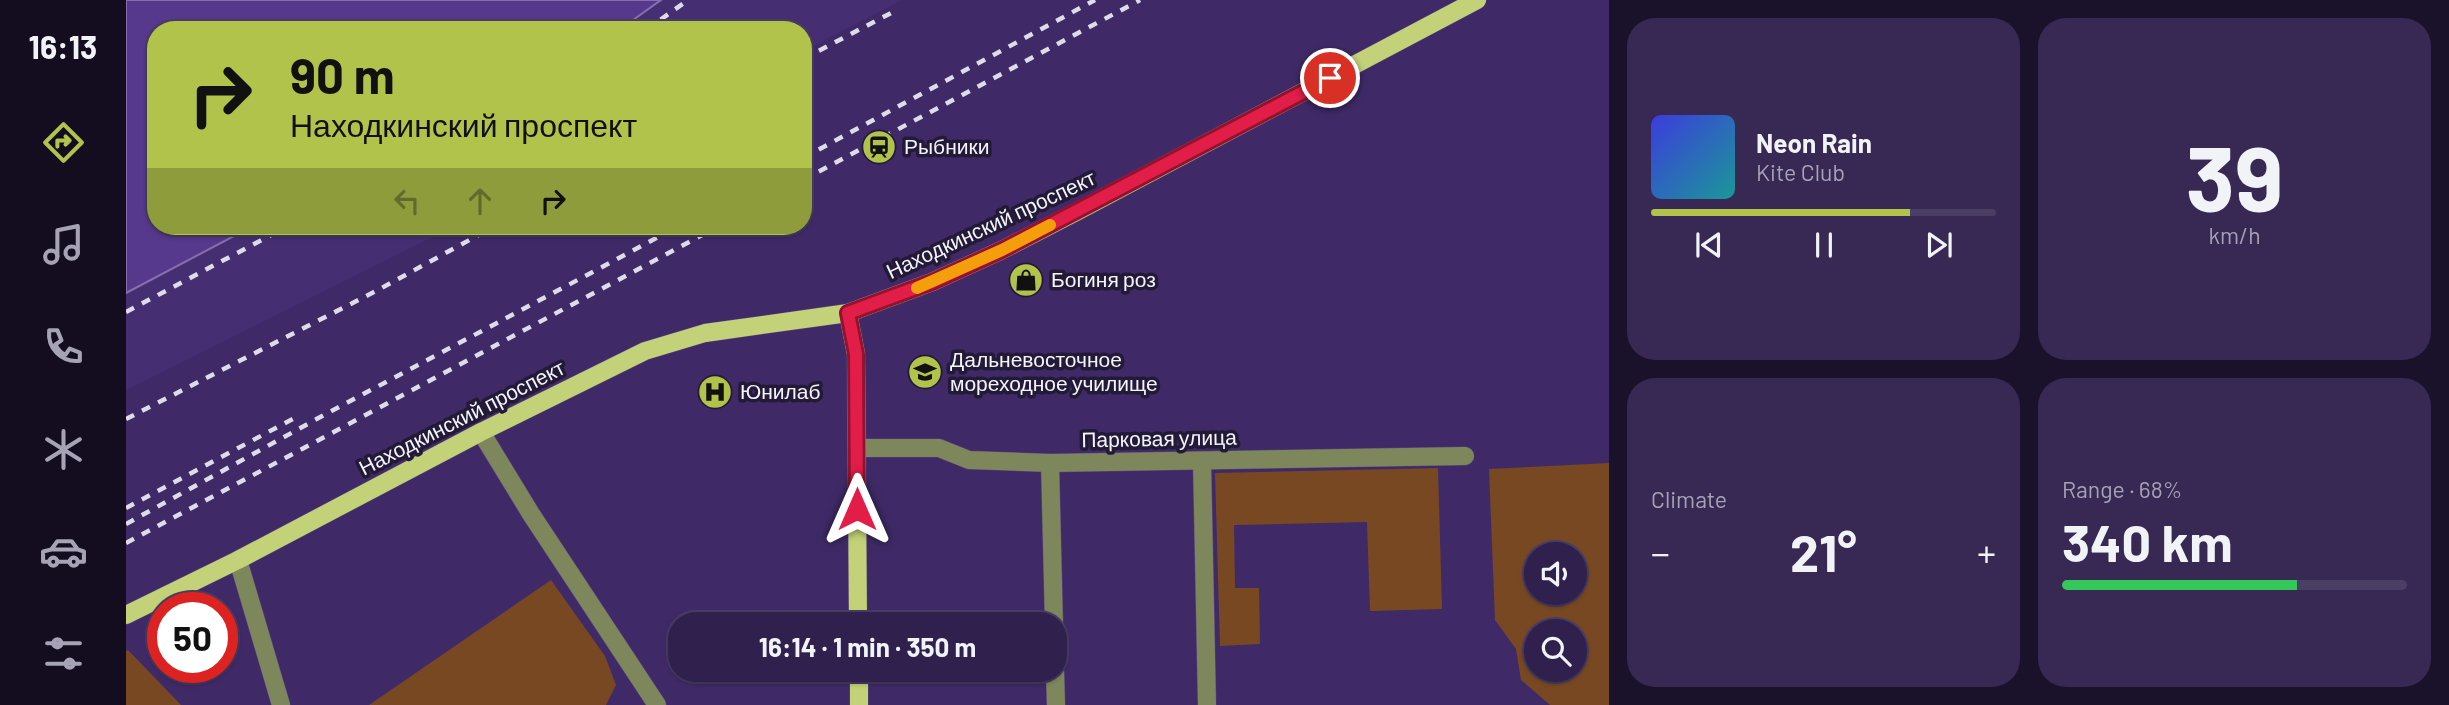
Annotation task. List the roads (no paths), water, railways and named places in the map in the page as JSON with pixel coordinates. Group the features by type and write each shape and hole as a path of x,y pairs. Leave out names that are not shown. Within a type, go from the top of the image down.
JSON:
{"main road":[{"name":"Находкинский проспект","path":"126,615 238,560 481,432 645,351 673,341 743,326 848,313 932,282 1002,250 1477,0"},
{"path":"848,313 856,354 858,612"},
{"path":"859,682 859,705"}],"street":[{"path":"481,432 531,514 657,705"},
{"name":"Парковая улица","path":"857,448 939,448 970,460 1050,463 1465,456"},
{"path":"1202,461 1207,705"},
{"path":"1050,463 1054,612"},
{"path":"238,560 281,705"},
{"path":"1055,682 1056,705"}],"railway":[{"path":"659,21 688,0"},
{"path":"812,153 1095,0"},
{"path":"812,175 1140,0"},
{"path":"812,54 891,13"},
{"path":"126,312 271,235"},
{"path":"126,419 378,290 479,235"},
{"path":"126,524 662,235"},
{"path":"126,543 702,235"},
{"path":"126,508 300,415"}],"place":[{"name":"Рыбники","path":"879,147"},
{"name":"Богиня роз","path":"1026,280"},
{"name":"Дальневосточное мореходное училище","path":"925,372"},
{"name":"Юнилаб","path":"715,392"}]}
